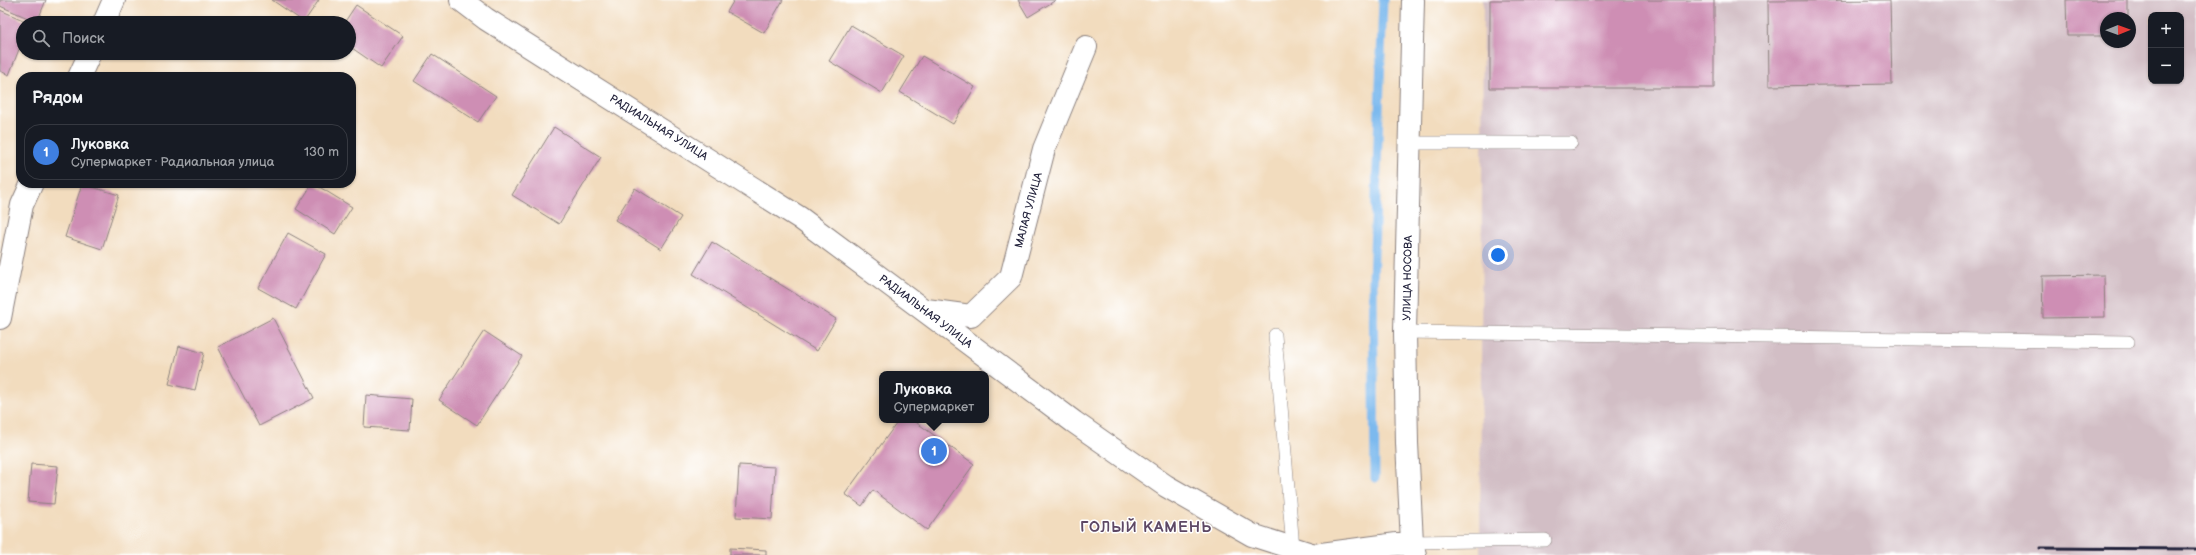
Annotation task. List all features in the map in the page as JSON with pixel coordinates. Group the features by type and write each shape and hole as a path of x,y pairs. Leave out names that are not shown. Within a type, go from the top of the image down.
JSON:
{"street":[{"path":"107,16 114,0"},
{"name":"РАДИАЛЬНАЯ УЛИЦА","path":"461,0 486,20 800,218 1074,422 1166,486 1252,535 1314,555 1413,549"},
{"name":"УЛИЦА НОСОВА","path":"1413,0 1405,332 1407,443 1413,549"},
{"name":"МАЛАЯ УЛИЦА","path":"922,309 970,316 1010,277 1044,149 1086,47"},
{"path":"81,72 87,60"},
{"path":"0,318 22,205 30,188"}],"lane":[{"path":"1410,143 1571,143"},
{"path":"1405,332 2128,342"},
{"path":"1275,335 1293,548"},
{"path":"1413,549 1545,540"}],"shaded area":[{"path":"1483,0 2196,0 2196,555 1480,555"}],"building":[{"path":"0,0 46,0 39,16 23,16 0,6"},
{"path":"272,0 319,0 308,16 295,16"},
{"path":"734,0 783,0 764,33 727,12"},
{"path":"1018,0 1056,0 1028,17"},
{"path":"1490,0 1714,0 1714,88 1490,88"},
{"path":"1890,0 1892,84 1769,86 1768,1"},
{"path":"2066,0 2128,0 2128,12 2100,12 2100,36 2067,36"},
{"path":"356,5 403,36 381,68 356,51 356,16 349,16"},
{"path":"0,10 16,17 16,57 9,75 0,71"},
{"path":"851,25 904,56 882,93 829,61"},
{"path":"432,54 496,96 478,122 414,81"},
{"path":"922,56 975,87 953,124 900,92"},
{"path":"554,127 601,157 559,224 512,195"},
{"path":"81,188 95,188 119,195 102,249 65,237"},
{"path":"310,188 321,188 352,207 335,234 296,209"},
{"path":"635,188 681,217 661,249 615,220"},
{"path":"288,233 326,254 296,309 258,288"},
{"path":"712,242 836,319 817,351 693,274"},
{"path":"2104,275 2105,317 2043,318 2042,276"},
{"path":"273,318 314,398 259,426 218,347"},
{"path":"484,331 522,356 477,425 439,400"},
{"path":"179,346 204,353 195,390 169,384"},
{"path":"366,395 412,399 410,430 364,427"},
{"path":"897,423 917,423 974,464 927,530 873,490 862,506 845,494"},
{"path":"31,464 58,466 54,504 28,502"},
{"path":"739,465 775,467 772,519 736,517"},
{"path":"730,548 766,550 766,555 730,555"}],"waterway":[{"path":"1375,478 1373,281 1383,0"}],"railway":[{"path":"2040,548 2196,549"}],"place":[{"name":"Луковка","path":"934,451"}],"district":[{"name":"ГОЛЫЙ КАМЕНЬ","path":"1146,527"}]}
